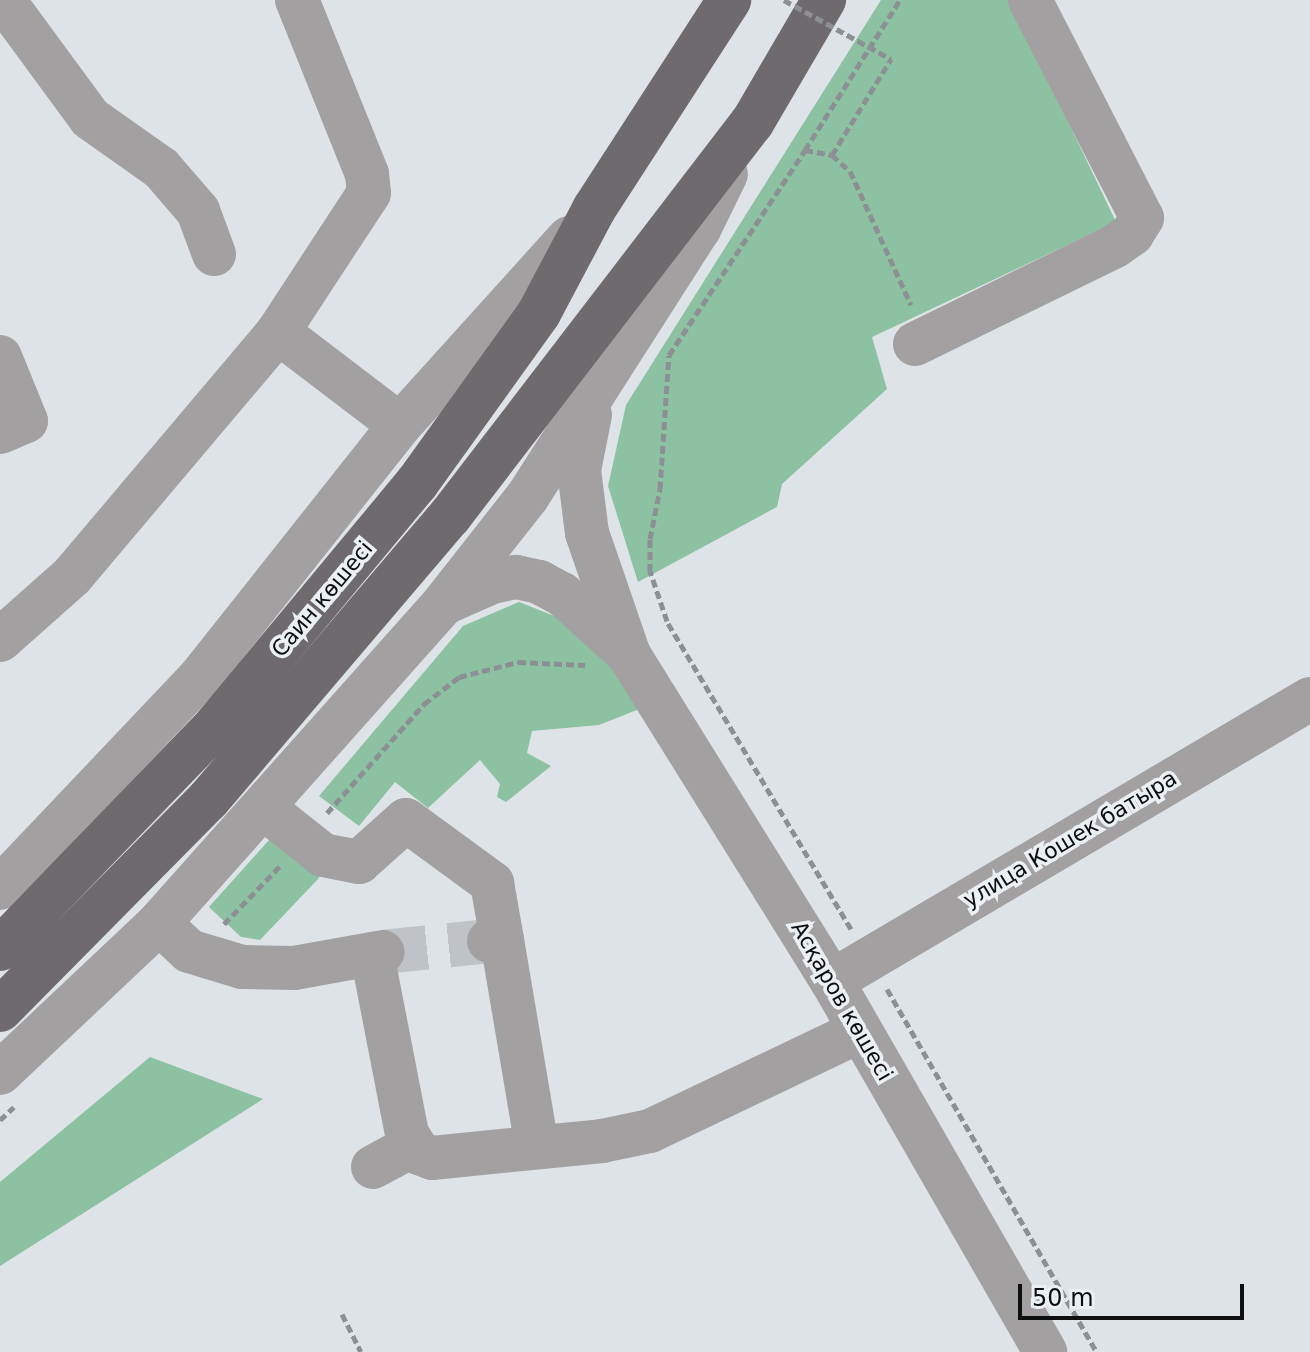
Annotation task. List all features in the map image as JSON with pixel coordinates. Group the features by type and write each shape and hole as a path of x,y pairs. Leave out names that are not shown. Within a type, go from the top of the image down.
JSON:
{"main road":[{"name":"Саин көшесі","path":"0,949 216,725 417,483 539,313 594,209 729,0"},
{"path":"0,1010 158,854 307,689 459,504 752,123 824,0"}],"street":[{"path":"0,640 72,576 278,332 369,193 367,174 297,0"},
{"path":"920,341 1115,246 1132,234 1142,218 1030,0"},
{"path":"15,8 90,118 161,168 198,211 214,254"},
{"path":"0,1073 159,923 265,809 443,604 528,496 596,385 699,229 752,123"},
{"path":"0,888 201,676 400,425 594,209"},
{"path":"278,332 400,425"},
{"path":"0,357 26,421 0,432"},
{"path":"596,385 579,470 587,533 613,661"},
{"path":"443,604 492,582 516,577 539,582 562,594 613,661"},
{"name":"Асқаров көшесі","path":"613,661 832,981 1045,1352"},
{"name":"улица Кошек батыра","path":"832,981 1310,699"},
{"path":"265,809 323,855 359,862 406,820 492,883 496,940 537,1146"},
{"path":"159,923 189,951 242,967 294,968 378,953 412,1146 432,1158 650,1131 860,1031"},
{"path":"373,1167 412,1146"}],"path":[{"path":"784,0 891,59 832,155"},
{"path":"900,0 669,355 650,571 667,621 869,959 1097,1352"},
{"path":"805,150 832,155 850,171 920,341"},
{"path":"220,927 306,841 343,792 424,704 459,677 518,662 613,661"},
{"path":"342,1314 361,1352"}],"green space":[{"path":"881,0 1010,0 1116,222 872,337 887,389 782,484 777,507 638,582 608,486 626,405"},
{"path":"519,602 577,625 647,706 599,725 532,731 527,753 551,766 506,802 497,797 500,784 480,760 428,808 395,782 359,826 319,796 463,626"},
{"path":"270,839 311,858 319,878 260,940 241,937 209,907"},
{"path":"150,1057 263,1099 0,1266 0,1182"}],"tunnel":[{"path":"383,952 489,941"}]}
